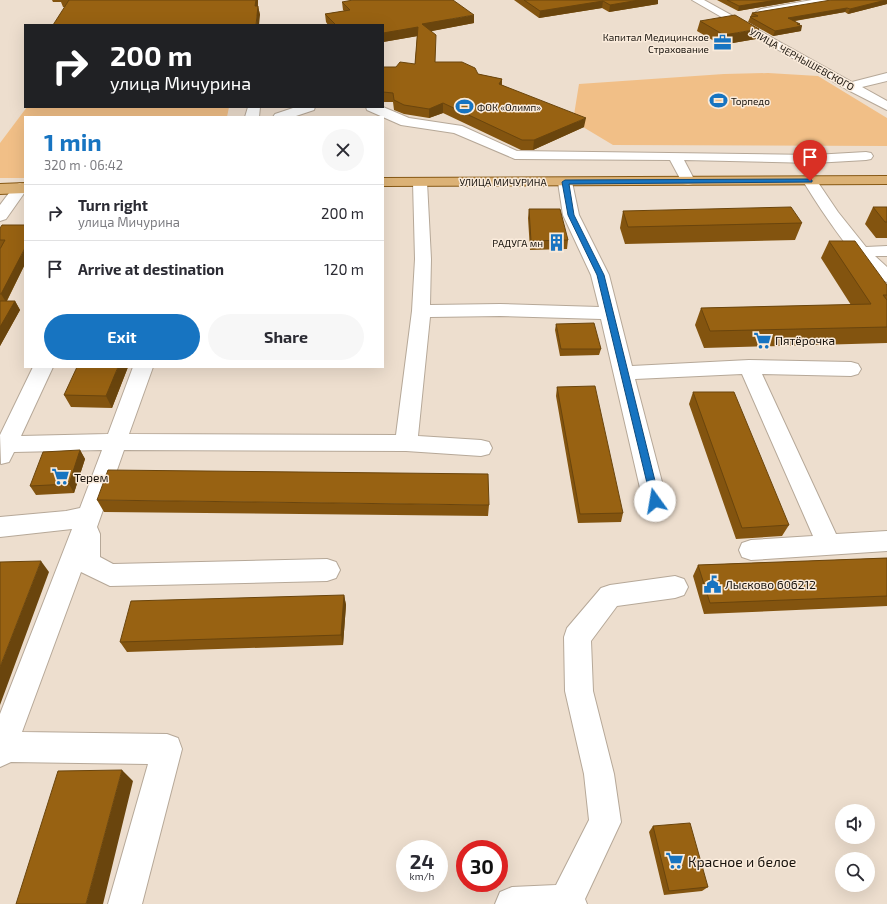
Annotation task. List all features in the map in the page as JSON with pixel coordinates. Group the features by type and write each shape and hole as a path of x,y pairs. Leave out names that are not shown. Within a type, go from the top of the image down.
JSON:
{"main road":[{"name":"УЛИЦА МИЧУРИНА","path":"384,182 688,182 887,180"},
{"path":"0,189 22,188"}],"street":[{"name":"УЛИЦА ЧЕРНЫШЕВСКОГО","path":"697,0 887,106"},
{"path":"728,17 829,0"},
{"path":"850,86 887,77"},
{"path":"283,116 306,108"},
{"path":"374,108 406,122 457,129 515,155 814,159 866,156"},
{"path":"676,156 688,182"},
{"path":"814,159 816,181 832,215 861,252 887,278"},
{"path":"406,443 421,311 422,259 420,182"},
{"path":"565,182 571,215 600,275 655,501"},
{"path":"0,216 22,188"},
{"path":"861,252 887,251"},
{"path":"421,311 500,310 610,313"},
{"path":"625,373 749,367 850,369"},
{"path":"749,367 829,545"},
{"path":"3,451 43,368"},
{"path":"125,904 167,749 1,750 143,368"},
{"path":"3,451 115,442 406,443 480,448"},
{"path":"0,527 66,521 89,516"},
{"path":"89,516 87,563 110,575 327,570"},
{"path":"751,550 887,541"},
{"path":"512,904 568,903 605,822 599,774 579,691 577,637 610,596 675,587"}],"shaded area":[{"name":"Торпедо","path":"768,73 818,76 887,118 887,146 613,145 573,121 579,84 724,74"},
{"path":"26,108 229,108 227,116 24,116 24,178 0,178 0,143"}],"building":[{"path":"69,0 256,0 255,6 258,6 256,24 54,24"},
{"path":"353,0 453,0 474,15 422,24 436,35 435,62 462,62 475,68 478,74 502,79 499,84 586,118 534,140 522,140 443,103 429,109 404,105 394,100 393,93 384,92 384,67 396,67 400,62 415,64 418,27 384,33 384,24 335,24 325,14 350,10 342,2"},
{"path":"524,0 639,0 610,5 603,1 540,11"},
{"path":"727,0 777,0 739,6"},
{"path":"831,0 886,0 850,9 847,8 788,18 802,26 775,31 750,17 758,16 752,13"},
{"path":"735,15 759,29 724,35 700,21"},
{"path":"791,207 802,223 628,227 623,211"},
{"path":"873,207 887,207 887,222 885,222"},
{"path":"529,209 560,209 568,240 531,241"},
{"path":"2,225 24,225 24,250 1,294 0,249 5,240 0,240 0,228"},
{"path":"829,241 855,241 887,285 887,295 883,295 887,300 887,327 710,331 701,308 871,304"},
{"path":"0,301 15,301 0,327"},
{"path":"594,323 601,349 561,349 556,324"},
{"path":"77,368 118,368 106,396 64,395"},
{"path":"595,386 623,513 580,514 557,387"},
{"path":"693,392 734,392 789,525 742,528"},
{"path":"80,450 69,484 30,486 43,452"},
{"path":"108,470 488,474 489,505 97,500"},
{"path":"887,558 887,596 710,603 698,565"},
{"path":"41,561 0,667 0,562"},
{"path":"344,595 341,635 120,642 131,601"},
{"path":"122,770 86,904 16,904 58,771"},
{"name":"Красное и белое","path":"690,823 708,887 669,891 653,826"}],"place":[{"name":"Капитал Медицинское Страхование","path":"722,43"},
{"name":"Торпедо","path":"718,101"},
{"name":"ФОК «Олимп»","path":"464,107"},
{"name":"РАДУГА мн","path":"556,243"},
{"name":"Пятёрочка","path":"762,340"},
{"name":"Терем","path":"61,477"},
{"name":"Лысково 606212","path":"712,584"},
{"name":"Красное и белое","path":"675,861"}],"route":[{"path":"655,501 600,275 571,215 565,182 810,181"}]}
